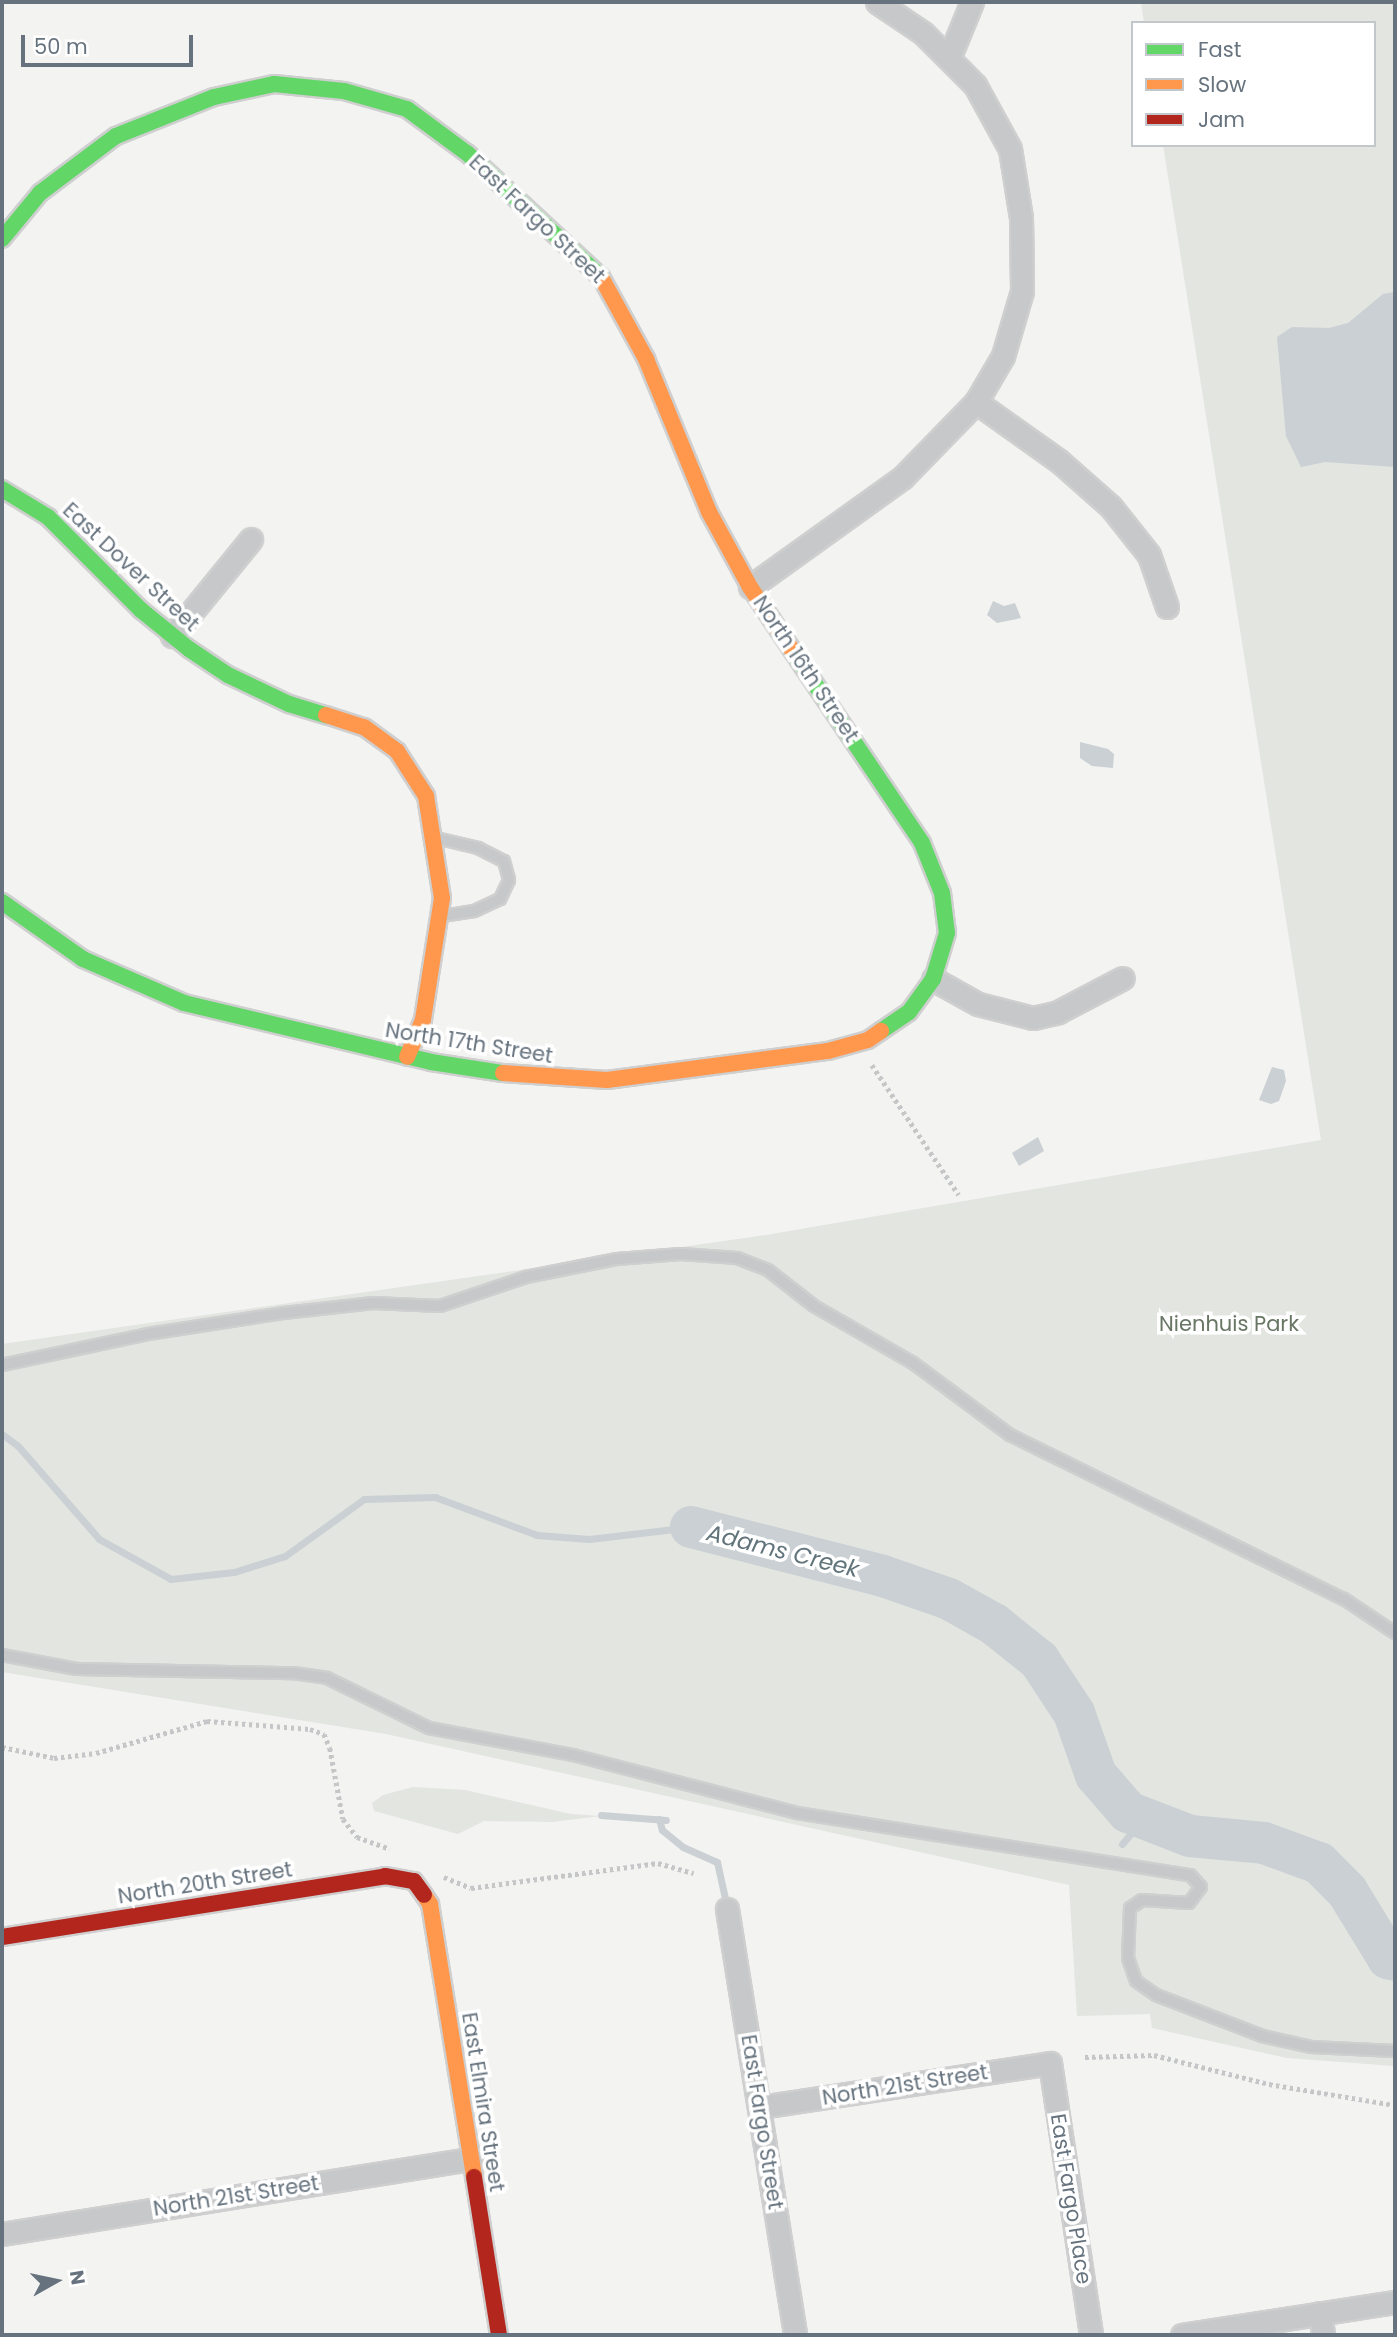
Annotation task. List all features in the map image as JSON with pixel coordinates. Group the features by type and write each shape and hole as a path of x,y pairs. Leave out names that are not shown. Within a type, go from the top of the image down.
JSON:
{"street":[{"name":"North 16th Street","path":"877,2 923,33 975,85 1010,149 1021,218 1023,291 1003,356 976,402 903,477 750,587 922,843 942,893 947,933 933,979"},
{"path":"948,58 972,2"},
{"name":"East Fargo Street","path":"2,239 40,193 116,136 214,97 274,84 344,90 407,109 468,154 608,284 646,359 709,512 750,587"},
{"path":"976,402 1059,461 1111,508 1149,555 1167,607"},
{"name":"East Dover Street","path":"2,489 48,517 172,636 228,675 289,704 364,727 397,751 426,796 433,838 440,917 424,1020 407,1057"},
{"path":"172,636 251,539"},
{"name":"North 17th Street","path":"2,902 83,959 184,1003 407,1057 532,1078 607,1080 828,1051 868,1040 909,1012 933,979"},
{"path":"933,979 978,1004 1033,1018 1058,1012 1123,978"},
{"name":"North 20th Street","path":"2,1937 385,1876 414,1881"},
{"name":"East Elmira Street","path":"414,1881 430,1904 499,2335"},
{"name":"East Fargo Street","path":"727,1909 795,2335"},
{"name":"North 21st Street","path":"760,2107 1050,2063"},
{"name":"East Fargo Place","path":"1050,2063 1091,2335"},
{"name":"North 21st Street","path":"2,2234 471,2159"},
{"path":"1182,2335 1395,2302"},
{"path":"1320,2313 1323,2335"}],"lane":[{"path":"433,838 478,848 504,861 509,880 500,899 474,911 440,917"},
{"path":"2,1365 148,1334 284,1312 373,1303 440,1306 526,1277 617,1259 681,1254 737,1258 768,1270 814,1306 932,1375 1010,1435 1344,1599 1395,1633"},
{"path":"2,1655 77,1669 293,1673 327,1678 429,1728 594,1760 797,1813 1191,1875 1201,1887 1189,1903 1142,1900 1130,1908 1128,1958 1136,1981 1156,1995 1282,2041 1395,2051"}],"path":[{"path":"870,1062 959,1195"},
{"path":"2,1747 54,1758 96,1753 207,1721 310,1729 324,1734 330,1748 343,1819 357,1837 403,1853"},
{"path":"433,1868 456,1885 471,1888 652,1864 694,1873"},
{"path":"1085,2057 1154,2055 1269,2084 1395,2105"}],"green space":[{"name":"Nienhuis Park","path":"1141,2 1395,2 1395,2066 1287,2058 1152,2028 1150,2014 1077,2016 1069,1885 386,1734 2,1672 2,1344 766,1235 1321,1140 1163,147 1376,147 1376,21 1144,21"},
{"path":"413,1787 465,1790 571,1814 601,1816 552,1822 484,1821 458,1834 374,1811 372,1803 383,1795"}],"shaded area":[{"path":"1395,292 1395,467 1325,462 1301,467 1286,436 1277,337 1292,327 1329,328 1348,323 1383,294"},
{"path":"993,601 1004,606 1015,603 1021,618 997,623 987,615"},
{"path":"1080,742 1108,749 1114,754 1113,768 1092,766 1080,758"},
{"path":"1272,1067 1284,1070 1286,1081 1279,1101 1271,1104 1259,1100"},
{"path":"1038,1137 1044,1151 1019,1166 1012,1153"}],"waterway":[{"name":"Adams Creek","path":"2,1434 18,1446 99,1539 171,1579 234,1572 285,1556 364,1499 435,1497 537,1535 589,1539 691,1527"},
{"name":"Adams Creek","path":"691,1527 883,1576 949,1599 994,1624 1039,1660 1074,1713 1096,1775 1128,1812 1190,1836 1264,1843 1319,1863 1347,1891 1388,1958 1395,1960"},
{"path":"601,1815 666,1820"},
{"path":"659,1819 662,1830 683,1847 717,1862 727,1907"},
{"path":"1122,1844 1142,1820"}],"traffic: fast":[{"path":"2,239 40,193 116,136 214,97 274,84 344,91 407,109 468,154 601,277"},
{"path":"2,489 48,517 141,610 189,649 228,675 289,704 326,715"},
{"path":"794,653 922,843 942,893 947,933 933,979 909,1012 881,1031"},
{"path":"2,902 83,959 184,1003 431,1062 503,1073"}],"traffic: slow":[{"path":"601,277 646,359 709,512 750,587 794,653"},
{"path":"326,715 364,727 397,751 426,796 442,898 423,1020 407,1057"},
{"path":"503,1073 607,1080 828,1051 868,1040 881,1031"},
{"path":"424,1895 430,1904 474,2177"}],"traffic: jam":[{"path":"2,1937 385,1876 414,1881 424,1895"},
{"path":"474,2177 499,2335"}]}
